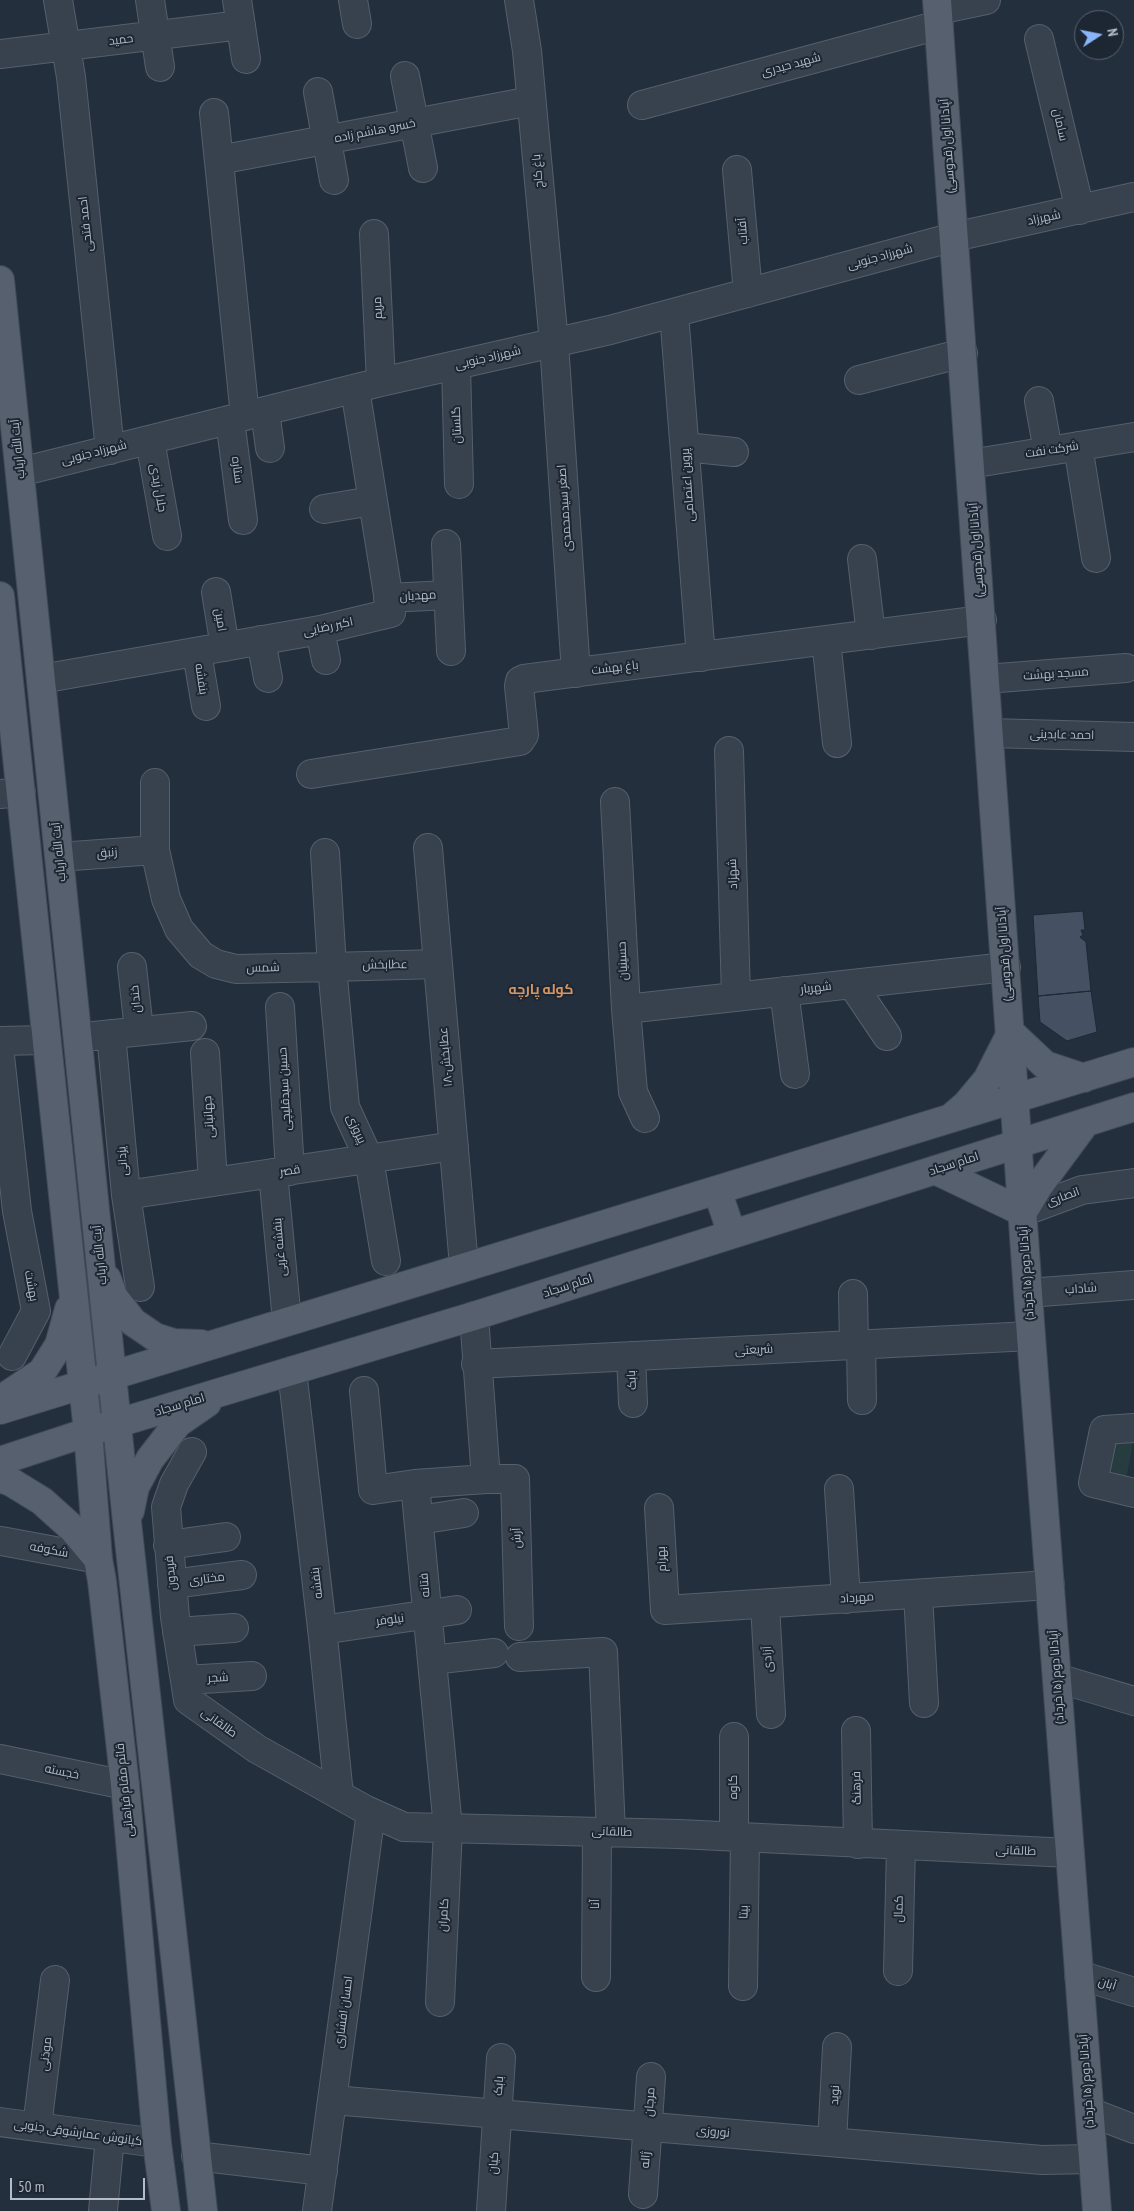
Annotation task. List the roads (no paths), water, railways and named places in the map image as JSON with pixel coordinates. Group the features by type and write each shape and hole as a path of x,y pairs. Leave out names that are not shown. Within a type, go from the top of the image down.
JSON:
{"main road":[{"name":"آپادانا اول (قدوسی)","path":"938,12 1016,1100"},
{"name":"آیت الله ارباب","path":"0,280 117,1424"},
{"path":"0,596 10,793 42,998 81,1377"},
{"path":"42,998 74,995"},
{"path":"948,1120 966,1105 987,1080 1011,1033 1045,1064 1084,1078"},
{"path":"0,1410 81,1377 112,1375 464,1266 1016,1100 1134,1062"},
{"name":"آپادانا دوم (۱۵ خرداد)","path":"1016,1100 1031,1336 1097,2211"},
{"name":"امام سجاد","path":"0,1461 88,1432 474,1316 1134,1107"},
{"path":"935,1170 1023,1212 1038,1187 1086,1122"},
{"path":"717,1190 732,1234"},
{"path":"101,1264 113,1296 133,1322 155,1337 174,1343 215,1344"},
{"path":"0,1400 42,1372 59,1345 70,1309 71,1278"},
{"name":"قائم مقام فراهانی","path":"81,1377 88,1432 100,1570 125,1785 157,2143 166,2211"},
{"path":"127,1522 135,1487 150,1459 178,1423 222,1392"},
{"path":"117,1424 203,2211"},
{"path":"0,1478 11,1482 42,1501 72,1528 102,1573 111,1562 118,1561 126,1564 131,1569 133,1576"}],"street":[{"name":"احمد فتحی","path":"58,0 71,76 110,450"},
{"path":"150,0 160,68"},
{"name":"باغ کاج","path":"519,0 527,51 554,343"},
{"name":"شهید حیدری","path":"642,105 938,12 986,0"},
{"name":"حمید","path":"0,54 156,36 239,13 246,59"},
{"name":"سامان","path":"1039,39 1080,210"},
{"path":"405,76 423,168"},
{"path":"318,92 334,180"},
{"name":"خسرو هاشم زاده","path":"219,160 531,101"},
{"path":"214,113 247,416 270,448"},
{"name":"آفتاب","path":"737,170 748,293"},
{"name":"شهرزاد","path":"954,237 1134,197"},
{"name":"مریم","path":"374,234 381,382"},
{"name":"شهرزاد جنوبی","path":"20,472 381,382 554,343 954,237"},
{"name":"پروین اعتصامی","path":"674,312 701,657"},
{"name":"اصغر سیدمحمدی","path":"554,343 576,673"},
{"path":"859,380 962,353"},
{"name":"گلستان","path":"456,365 459,484"},
{"name":"اکبر رضایی","path":"41,679 197,653 320,630 389,614 391,612 355,389"},
{"path":"1038,401 1048,451"},
{"name":"ستاره","path":"243,520 247,416"},
{"name":"شرکت نفت","path":"970,464 1134,437"},
{"name":"جلال زیدی","path":"150,440 167,536"},
{"path":"1078,446 1096,558"},
{"path":"685,448 734,452"},
{"path":"324,509 372,501"},
{"path":"446,544 451,651"},
{"path":"862,559 871,635"},
{"name":"امین","path":"216,592 225,647"},
{"name":"مهدیان","path":"388,598 448,595"},
{"name":"باغ بهشت","path":"311,774 520,741 524,735 520,681 982,620"},
{"path":"320,630 326,660"},
{"path":"261,640 268,678"},
{"path":"826,640 837,743"},
{"name":"بنفشه","path":"197,653 206,706"},
{"name":"مسجد بهشت","path":"986,679 1126,668"},
{"name":"احمد عابدینی","path":"990,733 1134,737"},
{"name":"شهزاد","path":"729,750 736,996"},
{"name":"شمس","path":"155,783 155,850 166,899 179,929 200,956 216,964 236,969 332,967"},
{"name":"حسینیان","path":"615,802 626,1009 633,1092 645,1118"},
{"name":"۱۸-عطابخش","path":"428,848 464,1266"},
{"name":"زنبق","path":"59,857 155,850"},
{"path":"325,852 332,967"},
{"name":"عطابخش","path":"332,967 438,964"},
{"name":"خندان","path":"132,967 139,1030"},
{"name":"پیروزی","path":"332,967 345,1107 369,1159 386,1260"},
{"name":"شهریار","path":"626,1009 1006,967"},
{"path":"852,984 887,1036"},
{"path":"784,991 795,1074"},
{"name":"حسین سیدقلیچی","path":"280,1007 281,1172"},
{"path":"78,1039 139,1030 192,1026"},
{"name":"یزدانی","path":"111,1034 126,1195 140,1287"},
{"path":"0,1041 46,1040"},
{"name":"جهانبانی","path":"205,1053 213,1182"},
{"name":"بهشت","path":"0,1056 9,1213 36,1311 12,1356"},
{"name":"قصر","path":"126,1195 454,1146"},
{"name":"بنفشه غربی","path":"281,1172 287,1321"},
{"name":"انصاری","path":"1023,1212 1082,1190 1134,1183"},
{"name":"شاداب","path":"1028,1293 1134,1286"},
{"path":"853,1294 862,1400"},
{"path":"474,1316 476,1364 486,1479"},
{"name":"شریعتی","path":"476,1364 1031,1336"},
{"name":"بابک","path":"631,1356 633,1403"},
{"name":"بنفشه","path":"292,1371 339,1795"},
{"path":"364,1391 373,1490 415,1484"},
{"path":"1134,1428 1104,1430 1093,1483 1134,1493"},
{"name":"فریدون","path":"186,1690 177,1632 166,1507 174,1484 192,1452"},
{"name":"آرش","path":"415,1484 515,1479 519,1626"},
{"name":"فتانه","path":"415,1484 448,1828"},
{"path":"840,1489 846,1599"},
{"name":"بهرام","path":"658,1508 665,1610"},
{"path":"419,1520 464,1513"},
{"path":"168,1545 226,1537"},
{"name":"شکوفه","path":"1,1541 100,1570"},
{"name":"مختاری","path":"172,1584 242,1575"},
{"name":"مهرداد","path":"665,1610 1050,1585"},
{"path":"918,1594 924,1702"},
{"name":"آزادی","path":"765,1604 771,1714"},
{"name":"نیلوفر","path":"322,1630 457,1610"},
{"path":"177,1632 234,1628"},
{"name":"آنا","path":"520,1657 603,1652 604,1832 596,1977"},
{"path":"432,1660 494,1653"},
{"name":"شجر","path":"186,1690 252,1676"},
{"path":"1057,1678 1134,1701"},
{"name":"طالقانی","path":"186,1690 256,1749 371,1812 404,1827 604,1832 1070,1853"},
{"name":"فرهنگ","path":"856,1731 858,1844"},
{"name":"کاوه","path":"734,1737 740,1838"},
{"name":"خجسته","path":"0,1759 125,1785"},
{"name":"احسان افشاری","path":"317,2211 371,1812"},
{"name":"کامران","path":"440,2002 448,1828"},
{"name":"بیتا","path":"740,1838 743,1986"},
{"name":"کمال","path":"898,1971 901,1846"},
{"name":"آبان","path":"1079,1975 1134,1992"},
{"name":"موذنی","path":"37,2127 54,1980"},
{"name":"نوید","path":"832,2142 838,2047"},
{"name":"بابک","path":"497,2114 500,2058"},
{"name":"مرجان","path":"648,2127 651,2077"},
{"name":"نوروزی","path":"333,2100 1042,2160 1093,2159"},
{"path":"1090,2112 1134,2129"},
{"name":"کیان","path":"491,2211 497,2114"},
{"name":"کیانوش عمارشوقی جنوبی","path":"0,2122 157,2143"},
{"name":"ژاله","path":"643,2194 648,2127"},
{"path":"103,2211 110,2137"},
{"path":"196,2156 323,2171"}],"district":[{"name":"کوله پارچه","path":"541,990"}]}
